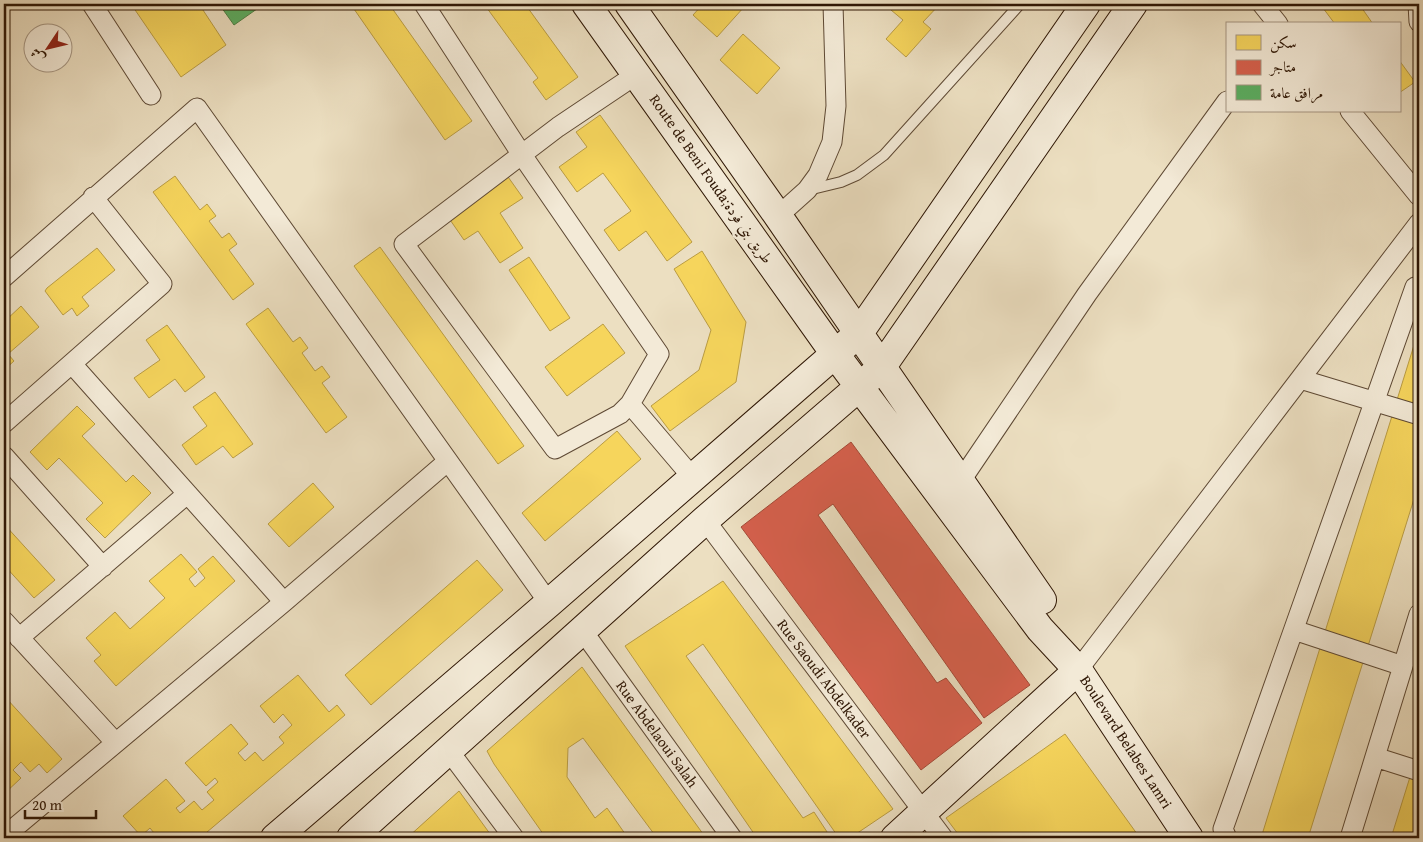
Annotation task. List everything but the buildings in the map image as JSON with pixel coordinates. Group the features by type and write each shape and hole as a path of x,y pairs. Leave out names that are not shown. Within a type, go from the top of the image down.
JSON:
{"street":[{"path":"92,4 151,95"},
{"path":"424,4 522,155 659,354 630,404 620,414 555,449 404,244 522,155 558,127 637,74"},
{"name":"Route de Beni Fouda;طريق بني فودة","path":"586,4 835,354 1040,629 1078,670"},
{"path":"628,4 778,216 1053,617 1063,634 1078,670"},
{"path":"778,216 807,190 818,175 832,142 836,106 833,4"},
{"path":"275,838 859,333 1086,4"},
{"path":"351,838 704,520 881,368 1132,4"},
{"path":"1262,4 1276,22"},
{"path":"1418,4 1419,22"},
{"path":"960,482 1087,294 1226,102"},
{"path":"4,277 93,197 197,108 549,603"},
{"path":"1351,112 1419,196"},
{"path":"4,423 162,284 93,197"},
{"path":"895,838 1078,670 1419,222"},
{"path":"1227,838 1223,829 1415,287"},
{"path":"72,364 284,602"},
{"path":"1300,379 1419,415"},
{"path":"630,404 693,478"},
{"path":"4,456 103,567"},
{"path":"7,834 284,602 448,461"},
{"path":"19,638 187,494"},
{"name":"Rue Saoudi Abdelkader","path":"704,520 943,838"},
{"path":"1350,838 1419,614"},
{"path":"4,621 115,742"},
{"name":"Rue Abdelaoui Salah","path":"582,630 732,838"},
{"path":"1294,630 1403,666"},
{"name":"Boulevard Belabes Lamri","path":"1078,670 1189,838"},
{"path":"449,751 514,838"},
{"path":"1375,757 1419,771"}],"lane":[{"path":"807,190 841,182 857,175 884,155 1020,4"}]}
